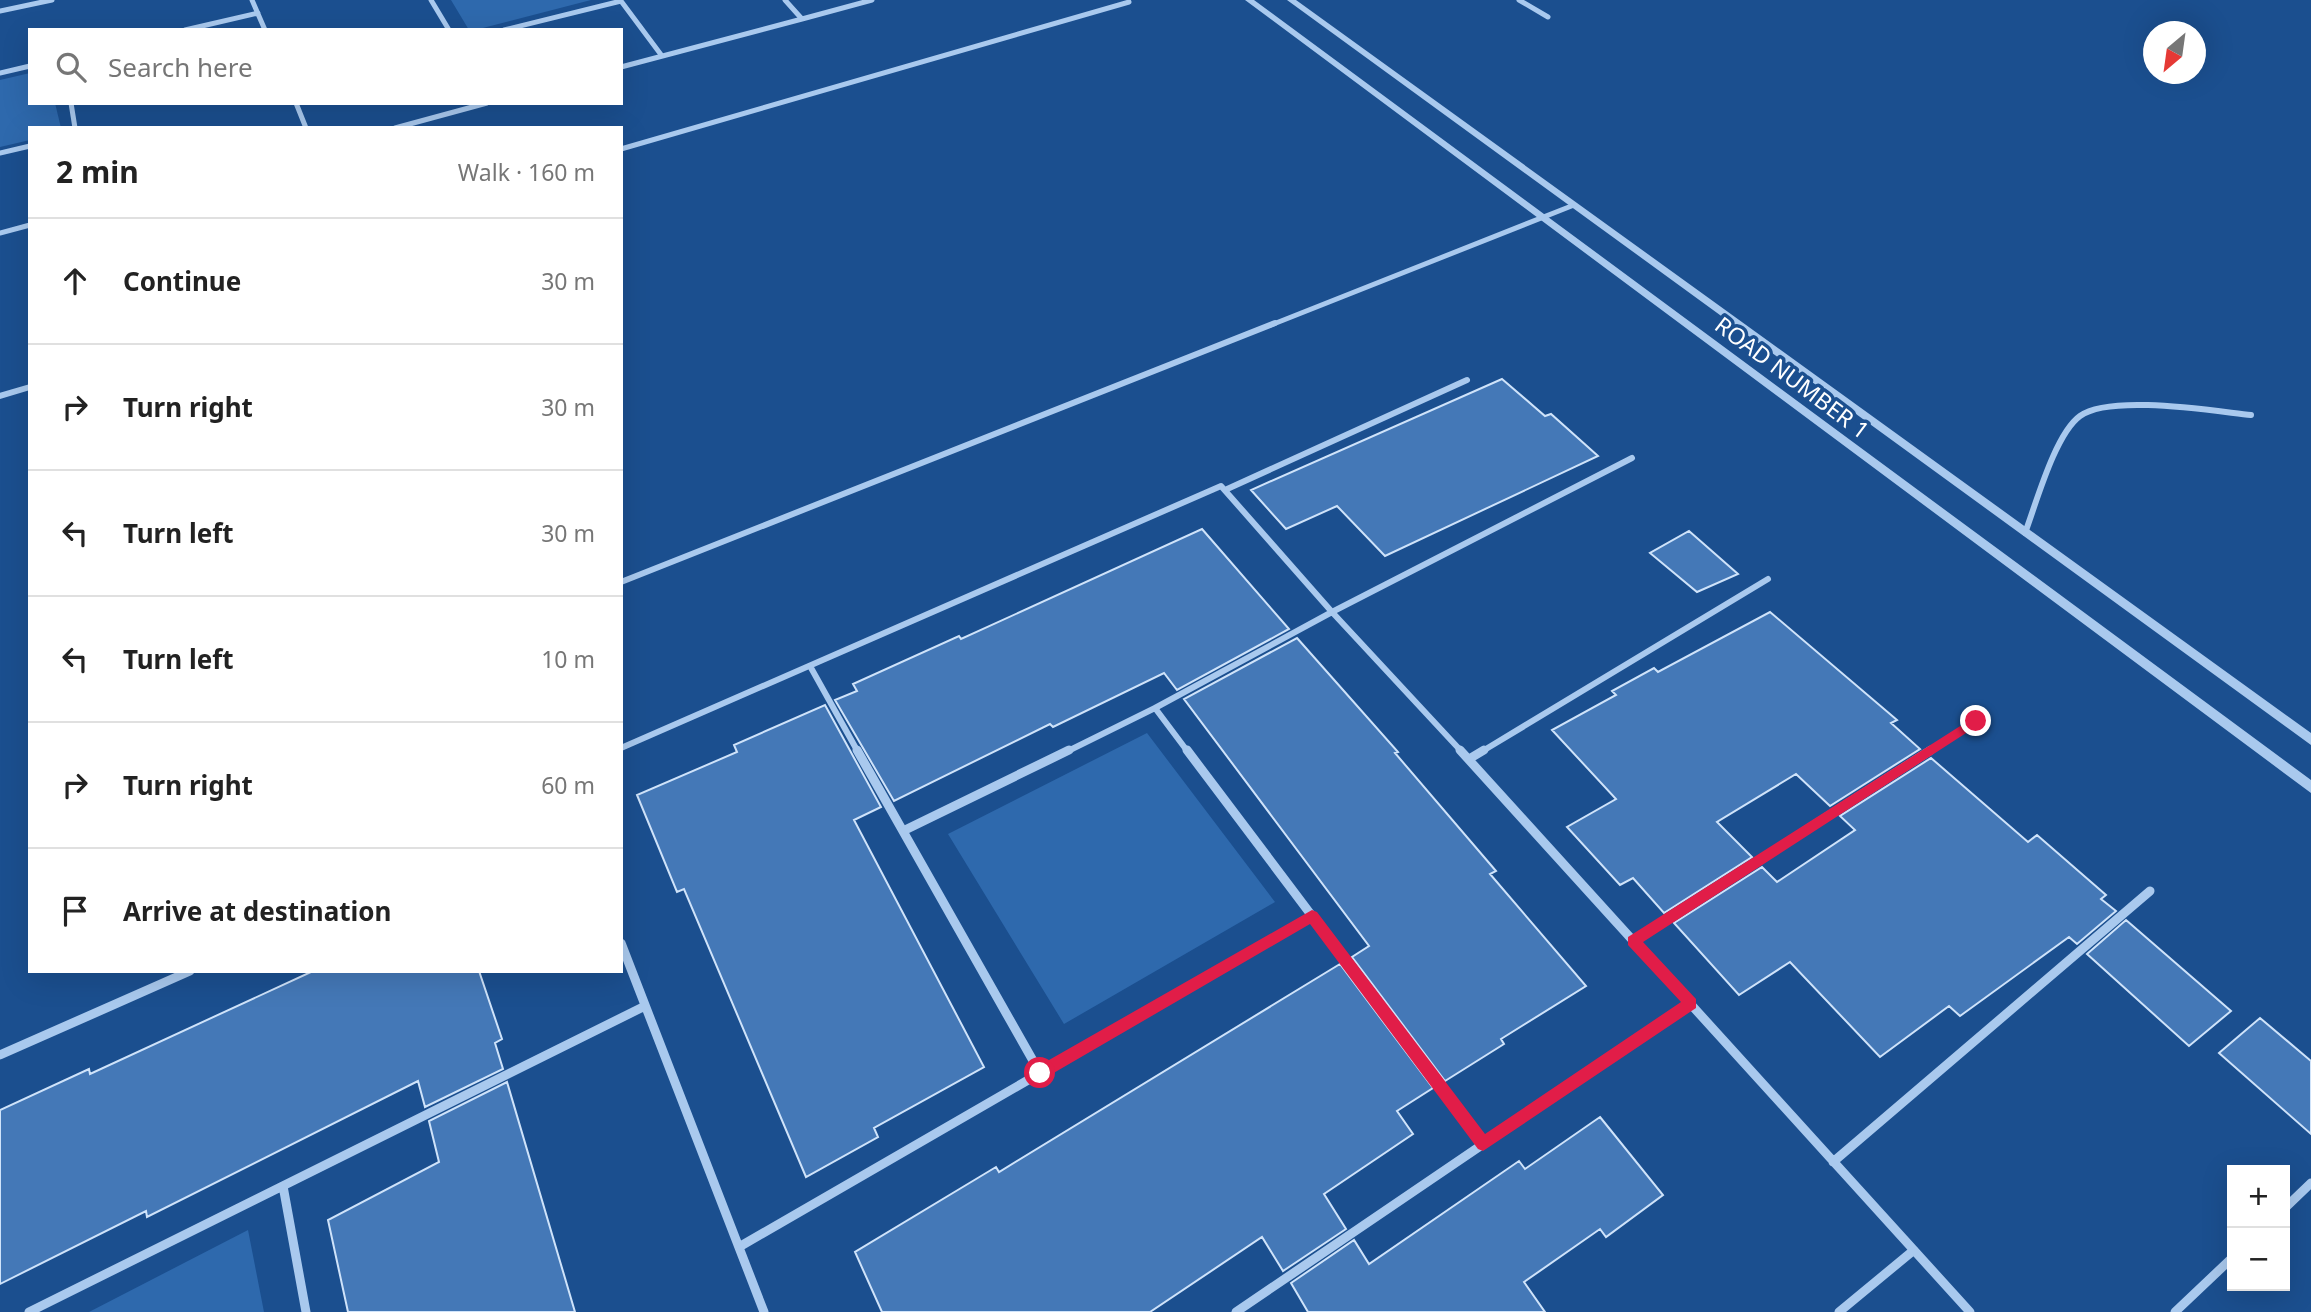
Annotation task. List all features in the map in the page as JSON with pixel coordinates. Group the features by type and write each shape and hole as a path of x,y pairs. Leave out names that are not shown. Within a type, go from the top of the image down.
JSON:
{"street":[{"path":"0,11 52,0"},
{"path":"252,0 264,28"},
{"path":"431,0 448,28"},
{"path":"512,28 620,0 662,56"},
{"path":"785,0 802,19"},
{"path":"623,66 872,0"},
{"name":"ROAD NUMBER 1","path":"1249,0 2311,787"},
{"name":"ROAD NUMBER 1","path":"1291,0 2311,740"},
{"path":"1520,0 1548,17"},
{"path":"623,148 1129,2"},
{"path":"194,28 258,13"},
{"path":"0,73 28,66"},
{"path":"71,105 75,126"},
{"path":"297,105 305,126"},
{"path":"402,126 479,105"},
{"path":"0,153 28,146"},
{"path":"623,581 1574,205"},
{"path":"0,233 28,226"},
{"path":"1225,490 1467,380"},
{"path":"0,396 28,388"},
{"path":"2025,533 2064,435 2080,415 2102,407 2142,406 2251,415"},
{"path":"904,831 1155,708 1332,612 1632,458"},
{"path":"623,747 1221,486 1332,612 1469,759 1970,1312"},
{"path":"1469,759 1768,579"},
{"path":"810,666 1040,1073"},
{"path":"1155,708 1483,1143"},
{"path":"1633,941 1976,721"},
{"path":"1833,1161 2150,891"},
{"path":"739,1247 1312,916"},
{"path":"623,948 764,1312"},
{"path":"0,1055 185,973"},
{"path":"1236,1312 1691,1003"},
{"path":"29,1312 645,1006"},
{"path":"2290,1203 2311,1183"},
{"path":"283,1186 306,1312"},
{"path":"1839,1312 1914,1251"},
{"path":"2175,1312 2227,1263"}],"shaded area":[{"path":"451,0 591,0 483,28 468,28"},
{"path":"28,73 28,105 55,105 61,126 28,126 28,140 0,147 0,80"},
{"path":"1147,733 1275,902 1064,1024 948,834"},
{"path":"248,1230 264,1312 89,1312"}],"building":[{"path":"1502,379 1545,416 1551,414 1598,456 1385,556 1337,506 1286,529 1251,490"},
{"path":"1202,529 1289,629 1177,690 1164,673 1053,727 1050,724 894,801 835,700 857,691 853,684 959,636 961,639"},
{"path":"1689,531 1738,574 1697,592 1650,553"},
{"path":"1770,612 1897,720 1891,723 1920,749 1830,806 1796,774 1717,822 1752,857 1664,913 1633,878 1620,885 1567,827 1616,799 1552,730 1616,695 1612,691 1654,668 1658,672"},
{"path":"1297,638 1398,752 1395,753 1496,871 1490,874 1586,986 1501,1039 1504,1044 1445,1081 1352,957 1369,946 1184,699"},
{"path":"825,705 881,807 854,820 984,1067 874,1128 878,1137 806,1177 684,889 677,892 637,795 737,752 734,745"},
{"path":"1931,758 2028,842 2037,835 2106,895 2101,899 2116,911 2077,944 2069,937 1960,1016 1949,1006 1880,1057 1790,962 1739,995 1674,923 1762,867 1777,882 1855,830 1840,816"},
{"path":"2126,920 2231,1011 2189,1046 2087,954"},
{"path":"1340,964 1433,1088 1397,1111 1413,1134 1324,1194 1346,1229 1283,1271 1262,1237 1150,1312 882,1312 855,1252 996,1167 999,1172"},
{"path":"309,973 480,973 502,1039 495,1043 503,1069 425,1107 418,1081 147,1217 146,1211 0,1284 0,1110 89,1069 90,1074"},
{"path":"2260,1018 2311,1061 2311,1134 2219,1053"},
{"path":"507,1082 575,1312 348,1312 328,1220 439,1162 429,1121"},
{"path":"1600,1117 1663,1195 1606,1237 1600,1229 1524,1282 1545,1312 1308,1312 1291,1283 1354,1240 1369,1264 1519,1161 1525,1169"}],"route":[{"path":"1040,1073 1312,916 1483,1143 1691,1003 1633,941 1976,721"}]}
